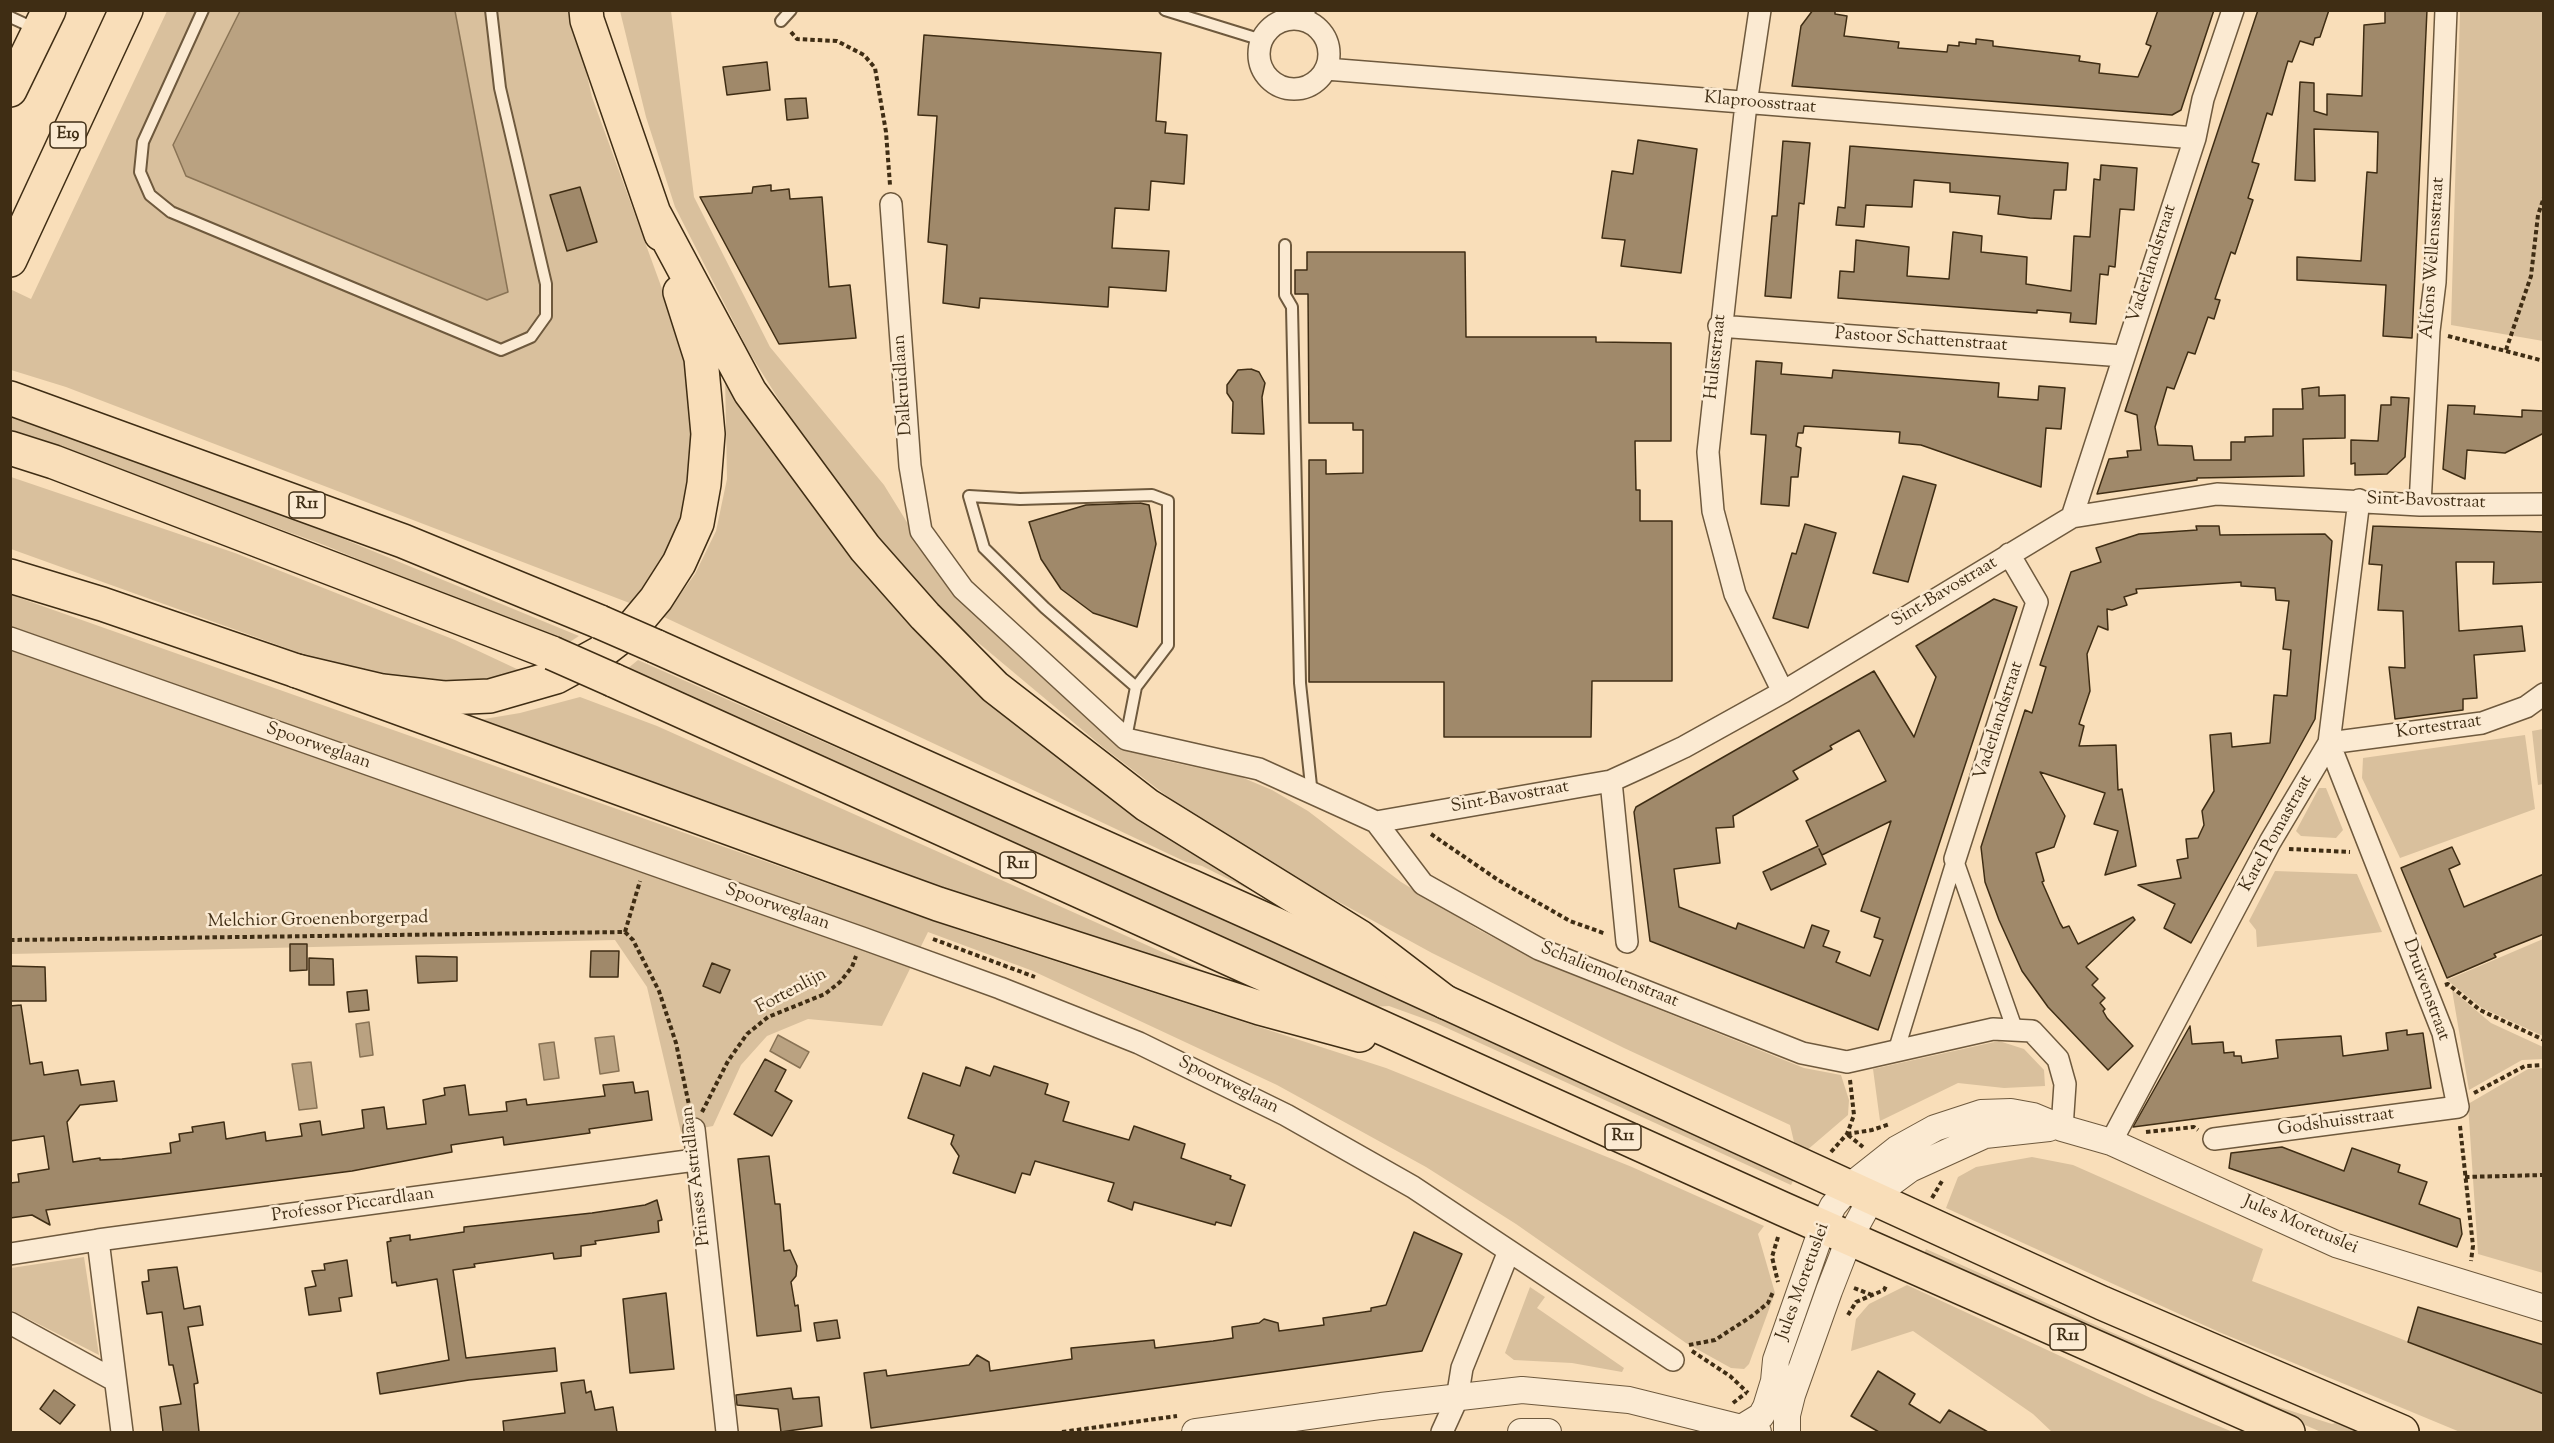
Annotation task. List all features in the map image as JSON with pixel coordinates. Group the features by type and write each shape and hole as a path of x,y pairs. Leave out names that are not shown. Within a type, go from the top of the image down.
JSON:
{"highway":[{"name":"E19","path":"10,260 126,10"},
{"path":"297,671 382,691 444,698 490,696 556,677 600,653 631,629 656,599 679,563 697,523 704,484 708,434 701,358 655,215 587,20 586,10"},
{"path":"10,90 33,19"},
{"path":"655,215 750,392 866,548 925,616 995,687 1147,805 1360,937 1445,1002"},
{"name":"R11","path":"10,398 402,541 600,622 1445,1002 2124,1313 2402,1432"},
{"name":"R11","path":"10,448 54,462 552,653 2080,1342 2288,1432"},
{"path":"10,576 102,604 297,671 938,904 1260,1008 1348,1033 1424,1047"}],"street":[{"name":"Hulststraat","path":"1760,10 1719,326 1708,452 1713,511 1735,594 1783,692"},
{"name":"Vaderlandstraat","path":"2072,517 2122,356 2195,138 2203,99 2233,10"},
{"name":"Alfons Wellensstraat","path":"2421,504 2429,331 2435,282 2446,10"},
{"path":"1309,16 1327,40 1329,55 1326,69 1316,81 1301,88 1285,88 1271,80 1262,67 1259,51 1262,40 1275,24 1309,16"},
{"name":"Klaproosstraat","path":"1326,69 2195,138"},
{"name":"Dalkruidlaan","path":"891,204 910,466 921,531 963,589 1126,739"},
{"name":"Pastoor Schattenstraat","path":"1719,326 2122,356"},
{"name":"Sint-Bavostraat","path":"1376,822 1611,781 1684,747 1783,692 2072,517 2217,494 2421,504 2544,504"},
{"name":"Karel Pomastraat","path":"2117,1145 2270,842 2329,743 2359,500"},
{"name":"Vaderlandstraat","path":"1896,1051 2037,602 2009,554"},
{"name":"Spoorweglaan","path":"10,638 862,938 1000,988 1139,1043 1286,1115 1413,1187 1509,1251 1678,1353"},
{"name":"Kortestraat","path":"2329,743 2482,723 2526,707 2544,694"},
{"name":"Schaliemolenstraat","path":"1126,739 1259,769 1312,795 1376,822 1423,884 1539,950 1802,1053 1847,1062 1992,1029 2032,1031 2058,1059 2065,1084 2062,1128"},
{"name":"Druivenstraat","path":"2329,743 2368,848 2427,988 2443,1033 2458,1107"},
{"path":"1611,781 1627,942"},
{"path":"1955,859 2015,1030"},
{"name":"Godshuisstraat","path":"2214,1139 2458,1107"},
{"name":"Jules Moretuslei","path":"1787,1432 1787,1415 1836,1232 1833,1206 1861,1192 1897,1149 1935,1128 1981,1113 2011,1112 2033,1116 2062,1128 2117,1145 2336,1244 2544,1308"},
{"name":"Prinses Astridlaan","path":"694,1129 695,1160 727,1432"},
{"name":"Professor Piccardlaan","path":"10,1254 98,1240 695,1160"},
{"name":"Jules Moretuslei","path":"1751,1430 1766,1407 1774,1381 1776,1360 1836,1232"},
{"path":"98,1240 122,1432"},
{"path":"1442,1432 1456,1399 1462,1368 1509,1251"},
{"path":"10,1323 114,1380"},
{"path":"1195,1432 1382,1406 1522,1390 1567,1392 1629,1400 1751,1430"},
{"path":"1521,1432 1548,1432"}],"lane":[{"path":"202,10 143,142 140,172 150,195 171,212 501,350 531,338 546,316 546,284 500,88 491,10"},
{"path":"782,21 791,10"},
{"path":"1165,10 1262,40"},
{"path":"1285,246 1285,295 1292,306 1300,683 1312,795"},
{"path":"1126,739 1136,687 1168,645 1168,501 1152,495 1020,499 969,496 984,548 1046,608 1136,687"}],"path":[{"path":"782,21 797,39 837,41 864,55 875,68 886,132 891,204"},
{"path":"2506,350 2531,276 2538,215 2544,197"},
{"path":"2429,331 2544,361"},
{"path":"1420,832 1431,834 1498,880 1570,921 1627,942"},
{"name":"Karel Pomastraat","path":"2289,849 2349,853 2368,848"},
{"path":"625,932 646,863"},
{"name":"Melchior Groenenborgerpad","path":"10,940 625,932"},
{"name":"Prinses Astridlaan","path":"625,932 643,956 659,991 676,1043 694,1129"},
{"name":"Fortenlijn","path":"694,1129 728,1061 747,1034 768,1017 825,994 840,982 852,967 862,938"},
{"path":"2427,988 2448,984 2480,1010 2544,1040"},
{"path":"1847,1062 1854,1115 1847,1134"},
{"path":"2468,1286 2473,1246 2458,1107 2471,1095 2514,1071 2525,1066 2544,1065"},
{"path":"2117,1145 2129,1134 2194,1127 2214,1139"},
{"path":"2465,1177 2544,1175"},
{"path":"1678,1353 1715,1340 1752,1316 1768,1303 1778,1281"}],"shaded area":[{"path":"240,10 210,70 186,176 487,300 508,291 455,11 572,11 592,97 665,297 687,368 695,438 692,494 666,562 640,607 66,387 11,370 10,289 31,299 167,11"},
{"path":"240,11 455,11 508,292 487,300 186,176 173,145"},
{"path":"620,11 671,11 694,197 770,347 884,485 921,545 1134,749 1157,759 1241,777 1272,790 1308,811 1401,882 1479,930 1543,963 1804,1068 1841,1075 1849,1100 1848,1115 1806,1151 1795,1146 1790,1125 1624,1048 1432,953 1295,878 1172,800 1104,748 969,635 924,592 868,526 806,443 749,352 675,207 646,117"},
{"path":"2460,11 2543,11 2543,341 2451,325"},
{"path":"725,376 884,592 1255,888 1252,891 1202,866 1186,862 664,617 695,574 716,531 727,479"},
{"path":"10,414 329,533 579,636 565,645 324,545 102,464 11,434"},
{"path":"11,477 235,553 455,640 519,670 487,685 428,683 325,662 11,549"},
{"path":"11,595 968,933 1386,1068 1632,1167 1764,1226 1758,1234 1775,1293 1749,1364 1744,1369 1731,1368 1686,1343 1516,1224 1426,1167 1277,1085 1033,971 928,932 882,1026 808,1019 767,1036 741,1065 713,1126 681,1132 647,987 615,940 11,954"},
{"path":"638,660 1398,996 1795,1177 1791,1185 1436,1023 1389,1006 1372,1007 627,669"},
{"path":"580,697 657,726 1227,981 870,865 478,720 520,713"},
{"path":"2543,729 2543,784 2538,785 2532,731"},
{"path":"2525,735 2535,809 2400,858 2362,778 2363,758"},
{"path":"2319,788 2326,788 2343,830 2336,838 2301,836 2296,831"},
{"path":"2275,871 2357,874 2382,932 2257,947 2256,930 2249,921"},
{"path":"2543,939 2543,1036 2482,1008 2447,980"},
{"path":"2452,990 2491,1023 2543,1047 2543,1059 2522,1060 2469,1090"},
{"path":"369,1022 373,1055 360,1057 356,1024"},
{"path":"778,1035 809,1052 800,1068 770,1051"},
{"path":"614,1036 619,1071 600,1074 595,1038"},
{"path":"1999,1041 2024,1049 2044,1070 2045,1086 2004,1088 1958,1083 1880,1121 1873,1069"},
{"path":"554,1042 559,1078 544,1080 539,1044"},
{"path":"311,1062 317,1108 299,1110 292,1064"},
{"path":"2543,1068 2543,1273 2478,1254 2468,1104 2528,1069"},
{"path":"2032,1157 2073,1165 2263,1249 2252,1281 2543,1394 2543,1432 2460,1432 2219,1332 1946,1208 1958,1177 1976,1167"},
{"path":"1926,1249 2276,1406 2332,1424 2341,1421 2369,1432 2321,1432 1922,1258"},
{"path":"84,1257 99,1355 11,1310 11,1268"},
{"path":"1907,1285 2153,1399 2233,1432 2052,1432 2033,1414 1913,1331 1851,1351 1856,1319 1869,1304"},
{"path":"1530,1287 1545,1297 1537,1308 1624,1368 1622,1372 1572,1363 1514,1360 1505,1353"}],"building":[{"path":"1813,10 1835,10 1835,14 1847,16 1844,36 1899,42 1898,48 1947,52 1948,45 1959,46 1959,42 1976,44 1976,39 1993,41 1993,46 2080,56 2079,61 2100,64 2099,73 2138,77 2151,46 2146,44 2158,10 2214,10 2181,110 2172,115 1792,86 1801,26"},
{"path":"2258,10 2329,10 2320,37 2315,38 2313,45 2300,41 2292,62 2288,61 2272,115 2267,113 2252,162 2259,164 2248,198 2253,200 2235,254 2231,252 2215,299 2220,300 2214,319 2208,317 2195,354 2188,352 2174,389 2167,387 2155,427 2158,445 2192,446 2194,460 2231,460 2231,442 2245,442 2245,437 2273,436 2273,409 2303,409 2302,389 2319,387 2319,396 2345,395 2345,438 2303,439 2304,476 2197,478 2197,480 2097,494 2109,459 2128,457 2127,451 2141,450 2137,415 2125,411"},
{"path":"2385,10 2427,10 2412,338 2383,336 2386,285 2297,280 2297,257 2361,261 2367,172 2377,173 2378,132 2314,129 2315,181 2295,180 2300,82 2314,83 2314,111 2327,115 2327,94 2362,96 2364,25 2385,23"},
{"path":"924,35 1161,53 1156,121 1166,122 1165,133 1187,135 1184,184 1151,181 1149,210 1115,208 1112,248 1169,251 1166,291 1109,287 1108,307 980,298 979,308 943,303 947,245 928,242 937,116 918,115"},
{"path":"767,62 770,90 727,95 723,67"},
{"path":"806,98 808,118 787,120 785,99"},
{"path":"1638,140 1697,149 1681,273 1621,266 1625,240 1602,238 1612,171 1633,174"},
{"path":"1783,141 1810,143 1804,204 1799,203 1791,298 1765,296 1772,216 1777,216"},
{"path":"1850,146 2068,163 2066,190 2054,190 2051,219 2030,218 1998,214 2000,196 1950,192 1950,183 1914,180 1912,207 1866,205 1864,227 1836,225 1838,207 1845,208"},
{"path":"2101,165 2137,168 2134,210 2120,209 2115,267 2109,266 2108,275 2100,274 2096,324 2070,322 2071,313 2037,310 2037,313 1838,298 1840,271 1854,272 1856,240 1909,247 1907,276 1949,279 1953,232 1982,236 1981,252 2027,257 2026,284 2071,291 2074,236 2090,237 2094,179 2100,180"},
{"path":"771,185 771,191 789,189 790,199 822,197 829,287 850,285 856,338 779,344 700,197 752,193 753,187"},
{"path":"580,187 597,242 567,251 550,195"},
{"path":"1307,252 1465,252 1466,337 1596,337 1596,342 1671,343 1671,441 1635,441 1636,490 1640,490 1640,521 1672,521 1672,681 1592,681 1591,737 1444,737 1444,682 1309,682 1309,460 1326,460 1326,474 1363,473 1363,430 1353,430 1353,423 1309,423 1308,294 1295,294 1295,270 1307,270"},
{"path":"1756,361 1782,363 1781,374 1832,378 1833,370 1999,383 1998,397 2038,400 2039,386 2065,388 2061,429 2046,428 2041,487 1921,445 1899,443 1900,432 1804,426 1803,433 1798,433 1796,446 1801,448 1798,477 1791,477 1789,506 1761,504 1766,435 1751,434"},
{"path":"1251,369 1259,372 1265,383 1262,397 1264,434 1232,433 1233,402 1227,393 1227,385 1238,370"},
{"path":"2391,397 2409,398 2405,457 2387,474 2355,475 2355,463 2351,464 2351,440 2378,441 2381,405 2391,405"},
{"path":"2448,405 2475,406 2474,414 2522,417 2522,410 2544,411 2544,433 2505,453 2467,450 2465,479 2443,469"},
{"path":"1903,476 1936,485 1908,582 1873,573"},
{"path":"1140,503 1149,505 1156,544 1137,627 1093,613 1061,589 1041,559 1029,522 1086,505"},
{"path":"1805,524 1836,533 1808,628 1773,618 1792,553 1796,554"},
{"path":"2196,526 2219,526 2220,535 2325,534 2332,541 2315,719 2191,943 2164,928 2175,904 2138,885 2181,878 2177,860 2188,858 2186,839 2198,838 2204,825 2202,811 2214,791 2210,735 2231,733 2232,747 2270,743 2274,695 2287,696 2291,650 2283,649 2289,601 2276,600 2275,588 2241,586 2241,582 2136,589 2137,593 2124,597 2127,605 2112,610 2107,609 2108,630 2098,626 2087,654 2090,691 2079,724 2084,726 2079,746 2116,745 2118,790 2122,789 2136,866 2105,875 2118,831 2094,824 2105,793 2040,772 2065,816 2054,847 2036,853 2044,881 2042,882 2060,923 2063,928 2069,926 2078,944 2133,917 2135,920 2086,967 2098,979 2092,985 2105,998 2100,1003 2105,1009 2103,1011 2107,1018 2133,1046 2108,1070 2048,1007 2022,971 1985,882 1981,847 2025,710 2032,713 2046,667 2040,665 2071,572 2101,562 2096,548 2139,534 2197,530"},
{"path":"2373,526 2544,532 2544,582 2493,584 2494,562 2456,562 2459,631 2522,626 2525,651 2474,655 2477,698 2463,699 2463,710 2395,719 2389,667 2405,668 2403,611 2378,610 2382,565 2369,564"},
{"path":"1994,599 2017,607 1878,1030 1650,941 1634,812 1636,807 1874,671 1914,737 1936,677 1916,646","holes":["1859,730 1886,781 1806,821 1818,846 1763,872 1771,890 1826,864 1819,849 1822,855 1891,821 1861,911 1880,918 1874,937 1883,940 1870,976 1836,962 1840,952 1823,946 1829,931 1812,925 1804,948 1738,923 1736,929 1679,907 1674,869 1720,863 1716,828 1734,827 1733,816 1798,779 1793,771 1832,749 1830,746"]},
{"path":"2452,847 2460,864 2449,869 2464,907 2544,874 2544,934 2494,954 2496,957 2447,978 2401,868"},
{"path":"290,944 307,944 307,970 290,971"},
{"path":"591,951 619,951 618,977 590,977"},
{"path":"416,956 457,957 457,981 418,983"},
{"path":"309,958 333,959 334,985 309,985"},
{"path":"712,963 730,970 720,993 703,986"},
{"path":"10,966 45,967 46,1001 10,1001"},
{"path":"367,990 369,1010 349,1012 347,992"},
{"path":"21,1005 30,1064 42,1062 44,1075 78,1070 81,1085 114,1081 117,1101 80,1105 67,1122 73,1162 171,1153 170,1143 180,1141 179,1134 193,1132 192,1127 224,1122 226,1139 265,1132 266,1141 302,1136 300,1124 320,1121 322,1135 364,1128 362,1110 384,1107 387,1129 426,1124 423,1100 445,1095 444,1088 465,1085 469,1115 507,1111 506,1102 526,1099 527,1105 605,1096 603,1085 633,1082 635,1093 648,1091 652,1120 589,1129 590,1133 504,1145 503,1137 451,1145 452,1152 352,1171 46,1210 50,1225 32,1215 10,1218 10,1183 19,1182 18,1174 49,1169 44,1136 10,1141 10,1006"},
{"path":"2190,1026 2192,1044 2223,1042 2224,1053 2234,1052 2234,1056 2241,1056 2242,1063 2278,1058 2276,1040 2341,1036 2343,1056 2388,1050 2386,1033 2407,1030 2407,1035 2423,1033 2431,1088 2133,1127"},
{"path":"765,1059 786,1070 775,1091 792,1101 772,1136 734,1114"},
{"path":"994,1066 1048,1084 1045,1094 1069,1102 1063,1121 1129,1140 1134,1126 1185,1144 1181,1158 1231,1176 1230,1179 1245,1185 1231,1226 1216,1222 1215,1225 1134,1202 1132,1210 1108,1201 1114,1183 1035,1161 1030,1175 1022,1173 1015,1193 953,1173 959,1156 951,1144 954,1135 908,1118 923,1073 960,1086 966,1067 990,1076"},
{"path":"2282,1147 2344,1171 2352,1148 2400,1165 2398,1172 2427,1182 2419,1204 2460,1219 2462,1234 2457,1247 2229,1168 2231,1153"},
{"path":"769,1156 775,1204 780,1204 784,1251 790,1250 797,1266 796,1276 791,1282 795,1306 798,1305 801,1331 757,1336 738,1159"},
{"path":"657,1200 662,1220 658,1221 659,1232 595,1241 596,1244 581,1246 581,1256 554,1259 553,1253 474,1264 475,1267 453,1270 466,1358 555,1348 557,1371 469,1380 380,1394 377,1373 449,1360 437,1279 397,1286 396,1282 392,1283 387,1242 391,1241 390,1238 410,1235 410,1240 464,1232 464,1227 592,1213 645,1205"},
{"path":"1414,1232 1462,1254 1422,1351 871,1428 864,1373 886,1370 887,1376 969,1365 977,1355 989,1362 990,1371 1072,1359 1071,1348 1154,1340 1155,1348 1213,1341 1233,1338 1232,1327 1259,1323 1264,1319 1278,1323 1279,1331 1324,1325 1323,1318 1371,1311 1371,1308 1386,1305"},
{"path":"347,1260 352,1296 339,1298 341,1311 309,1315 305,1288 316,1286 312,1271 325,1270 324,1264"},
{"path":"177,1267 184,1309 200,1306 203,1325 188,1327 198,1383 194,1384 199,1432 163,1432 160,1407 181,1404 173,1365 169,1365 162,1312 147,1314 142,1282 149,1281 148,1270"},
{"path":"666,1293 674,1369 630,1373 623,1299"},
{"path":"2418,1307 2544,1345 2544,1394 2408,1342"},
{"path":"837,1320 840,1338 817,1341 814,1323"},
{"path":"1878,1371 1915,1394 1909,1404 1940,1423 1949,1410 1988,1432 1879,1432 1851,1416"},
{"path":"584,1380 586,1393 591,1391 595,1410 613,1407 617,1432 504,1432 503,1421 565,1413 561,1383"},
{"path":"791,1388 793,1399 819,1397 822,1426 781,1432 778,1409 737,1405 736,1395"},
{"path":"54,1390 75,1405 60,1424 40,1409"}]}
